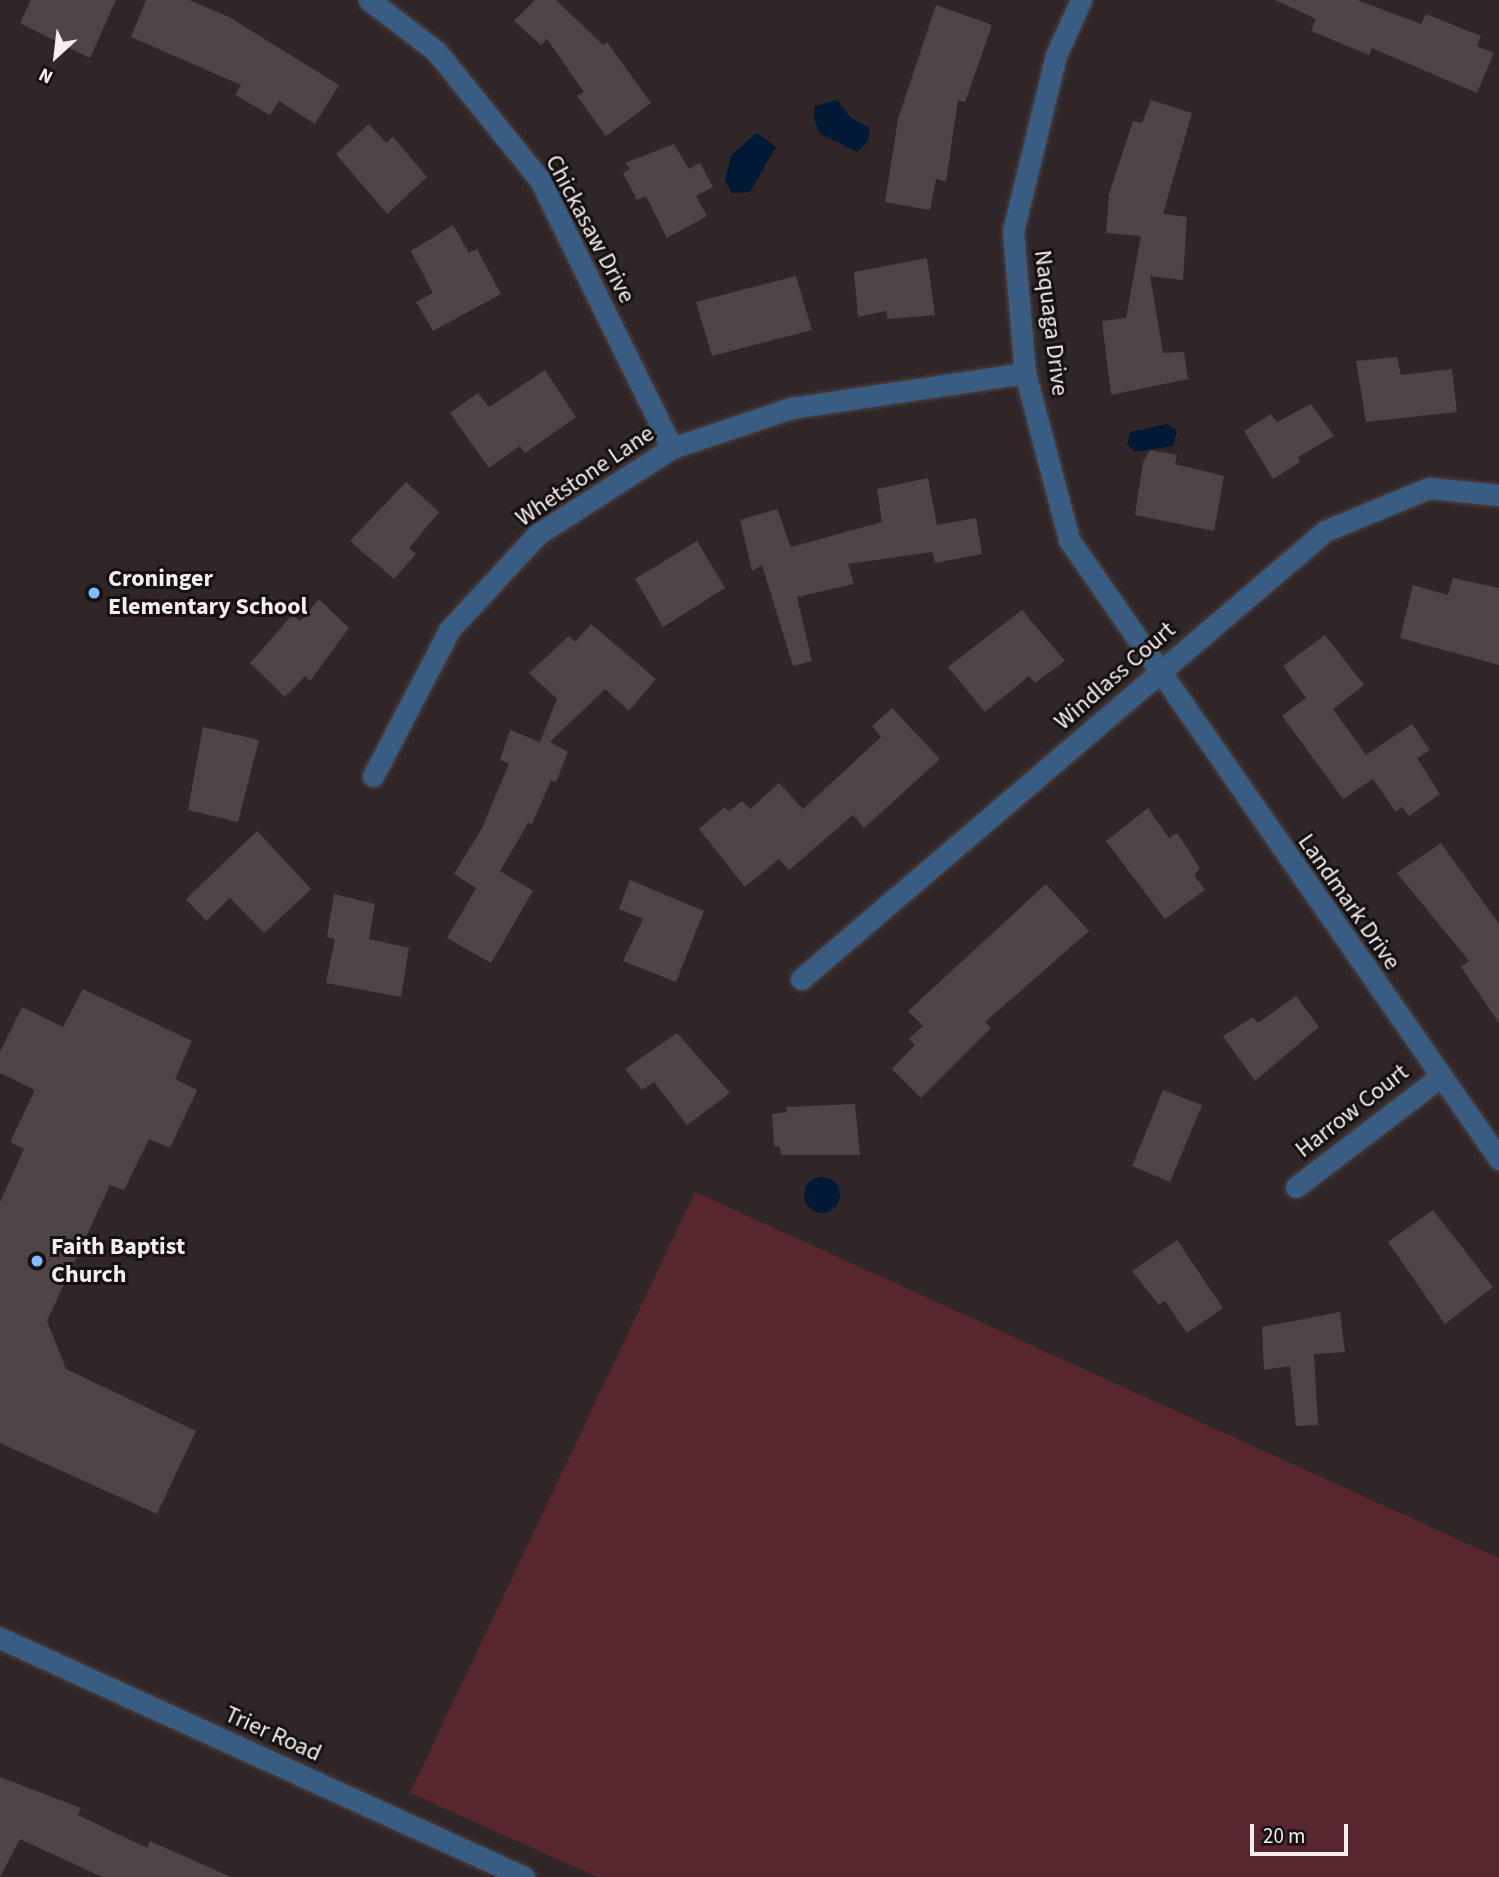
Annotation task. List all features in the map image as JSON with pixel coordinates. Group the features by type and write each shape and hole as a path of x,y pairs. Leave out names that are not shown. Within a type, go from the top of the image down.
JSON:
{"street":[{"name":"Chickasaw Drive","path":"369,0 436,51 540,180 671,448"},
{"name":"Naquaga Drive","path":"1081,0 1056,55 1013,231 1026,373 1069,540 1158,674"},
{"name":"Whetstone Lane","path":"373,776 450,629 538,534 671,448 792,408 1026,373"},
{"name":"Windlass Court","path":"801,979 1325,531 1429,488 1499,495"},
{"name":"Landmark Drive","path":"1158,674 1499,1159"},
{"name":"Harrow Court","path":"1296,1187 1440,1077"},
{"name":"Trier Road","path":"0,1638 524,1877"}],"shaded area":[{"path":"695,1192 1499,1558 1499,1877 597,1877 410,1793"}],"water":[{"path":"837,100 851,118 870,128 868,141 857,152 820,134 814,119 815,106"},
{"path":"757,133 776,147 750,192 732,193 725,181 731,155"},
{"path":"1167,424 1177,431 1173,446 1135,452 1127,444 1130,432"},
{"path":"822,1177 834,1183 840,1195 834,1207 822,1213 810,1207 804,1195 810,1183"}],"building":[{"path":"31,0 116,0 90,58 20,23"},
{"path":"146,0 189,0 229,17 339,85 315,124 279,101 270,115 235,95 241,85 131,37"},
{"path":"535,0 556,0 603,45 607,42 651,103 606,136 577,96 584,92 547,39 541,45 514,21"},
{"path":"1275,0 1357,0 1421,24 1426,14 1481,36 1477,46 1494,53 1477,93 1372,48 1369,55 1311,31 1316,19"},
{"path":"936,5 992,25 965,102 958,100 946,181 936,179 930,210 885,202 898,119"},
{"path":"1151,100 1192,113 1163,214 1187,217 1183,280 1150,276 1163,353 1184,352 1188,379 1111,395 1102,321 1126,318 1141,236 1106,233 1109,194 1133,121 1142,123"},
{"path":"369,124 386,143 393,137 427,177 387,214 336,154"},
{"path":"674,144 689,169 700,163 713,187 696,196 707,216 667,238 646,196 637,200 623,173 630,169 625,163"},
{"path":"453,225 469,253 477,249 501,294 433,331 416,302 433,293 411,251"},
{"path":"927,258 935,315 888,319 886,311 858,317 854,272"},
{"path":"796,276 812,330 712,356 696,302"},
{"path":"1397,357 1401,375 1452,369 1457,412 1366,422 1356,361"},
{"path":"545,370 576,417 525,453 520,446 489,468 450,413 478,393 489,407"},
{"path":"1311,404 1334,436 1298,457 1300,462 1273,479 1244,431 1271,414 1277,422"},
{"path":"1150,450 1177,455 1175,464 1224,476 1214,531 1135,515 1143,462"},
{"path":"928,478 937,525 976,518 982,554 935,563 932,552 848,564 854,584 797,597 812,661 793,666 762,565 752,571 740,520 777,509 791,547 882,522 877,489"},
{"path":"406,482 439,512 409,548 416,554 394,579 350,541"},
{"path":"697,541 725,588 663,627 635,579"},
{"path":"1453,578 1499,588 1499,665 1400,638 1413,585 1448,595"},
{"path":"319,599 349,628 310,681 305,676 285,697 250,663 292,615 300,621"},
{"path":"1022,610 1065,661 1035,683 1029,676 985,712 948,667"},
{"path":"591,624 656,679 629,711 605,689 550,742 568,752 556,782 551,780 532,824 528,823 500,871 533,891 491,963 447,938 476,888 454,874 482,828 509,764 500,760 510,730 540,742 557,699 529,673 569,636 575,642"},
{"path":"1325,635 1364,685 1333,709 1366,755 1412,724 1430,750 1417,758 1440,794 1409,816 1402,807 1396,812 1373,779 1343,799 1282,716 1306,698 1283,666"},
{"path":"892,708 940,759 864,828 853,815 789,870 779,859 745,887 699,829 725,807 729,811 742,801 750,809 779,783 803,809 881,737 872,726"},
{"path":"203,727 259,740 238,822 188,810"},
{"path":"1148,808 1169,838 1177,833 1200,868 1194,875 1205,890 1165,919 1106,841"},
{"path":"257,831 311,889 264,933 230,898 206,921 186,899"},
{"path":"1441,843 1499,924 1499,1023 1461,967 1469,961 1397,873"},
{"path":"630,880 704,911 676,982 623,961 643,919 619,909"},
{"path":"1046,884 1089,931 985,1022 991,1028 921,1098 892,1069 915,1045 909,1039 923,1026 908,1011"},
{"path":"334,894 375,904 369,939 409,948 401,997 326,983 335,939 327,937"},
{"name":"Faith Baptist Church","path":"83,989 192,1041 175,1079 197,1090 170,1148 149,1139 124,1190 110,1185 47,1321 66,1369 196,1431 157,1514 0,1443 0,1202 24,1149 10,1142 35,1090 0,1073 0,1052 22,1007 63,1027"},
{"path":"1296,996 1319,1027 1255,1081 1223,1036 1253,1017 1258,1023"},
{"path":"677,1033 730,1093 687,1125 654,1082 642,1090 625,1069"},
{"path":"1163,1090 1202,1105 1170,1182 1132,1166"},
{"path":"855,1104 860,1155 781,1155 780,1147 774,1146 772,1114 787,1112 786,1107"},
{"path":"1433,1210 1493,1287 1445,1324 1388,1242"},
{"path":"1177,1240 1223,1308 1187,1333 1165,1301 1159,1305 1132,1271"},
{"path":"1340,1312 1345,1352 1314,1354 1318,1425 1296,1426 1290,1366 1264,1370 1262,1327"},
{"path":"0,1777 81,1808 78,1815 147,1848 150,1841 231,1877 102,1877 20,1839 0,1877"}],"place":[{"name":"Croninger Elementary School","path":"94,593"},
{"name":"Faith Baptist Church","path":"37,1261"}]}
